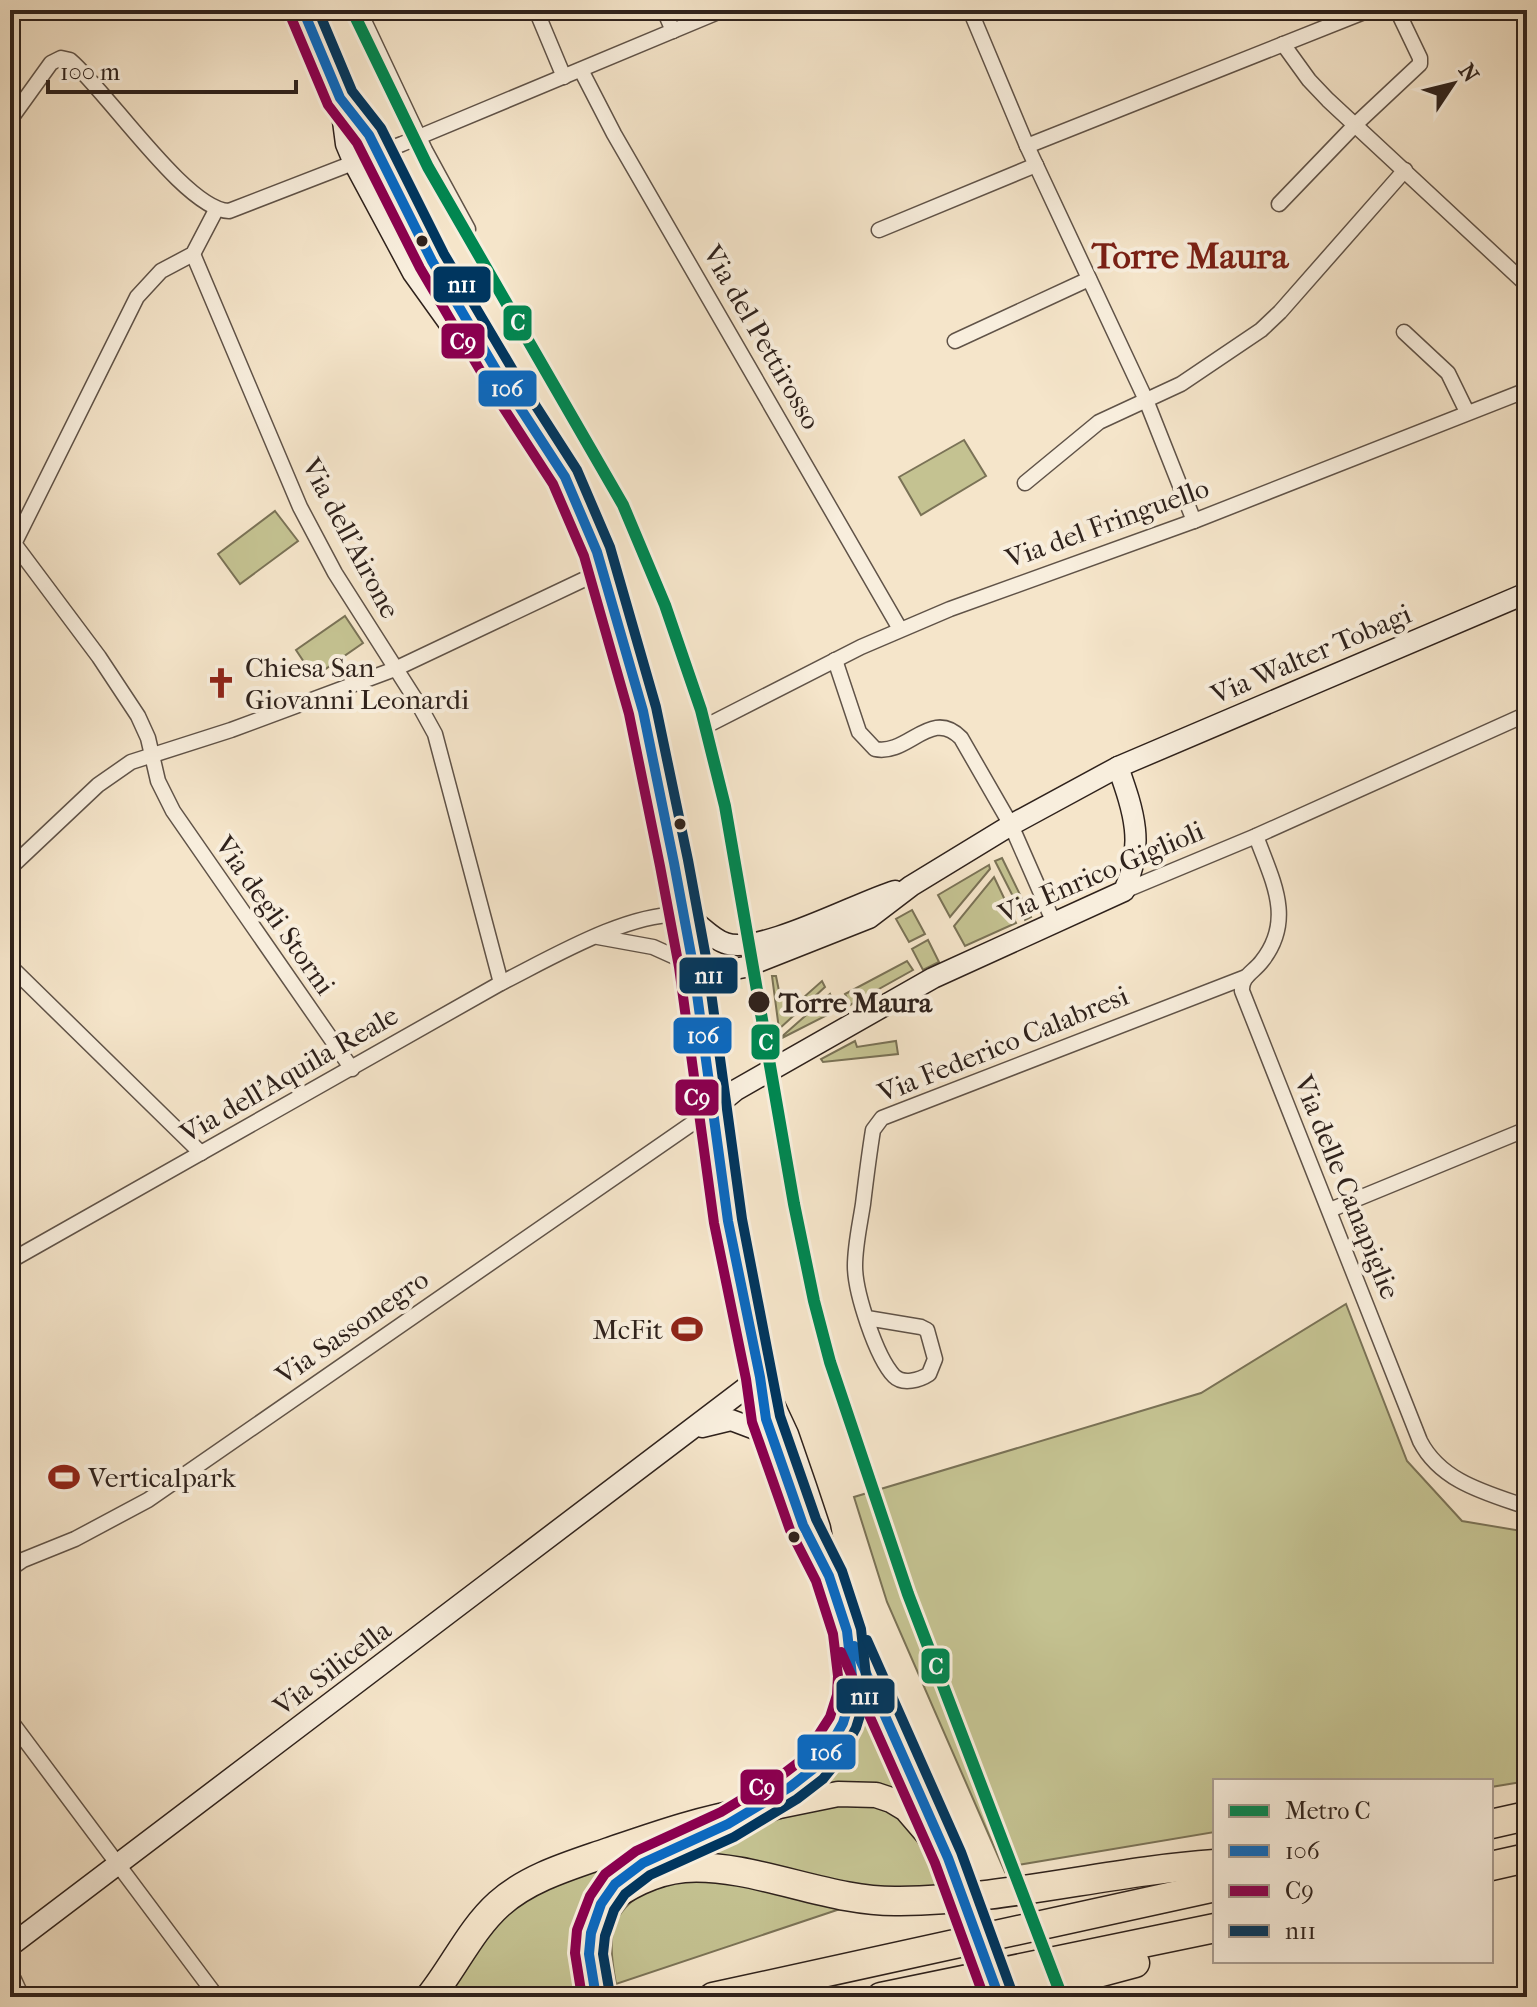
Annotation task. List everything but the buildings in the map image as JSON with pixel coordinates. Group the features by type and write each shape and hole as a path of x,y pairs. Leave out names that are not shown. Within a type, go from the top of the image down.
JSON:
{"highway":[{"path":"430,1997 486,1917 522,1888 579,1862 680,1828 750,1812"},
{"path":"1493,1824 1527,1816"},
{"path":"1493,1866 1527,1858"},
{"path":"601,1904 646,1877 682,1868 715,1869 839,1895 900,1901 1213,1864"},
{"path":"713,1997 1213,1887"},
{"path":"881,1997 1213,1928"},
{"path":"1008,1997 1213,1946"}],"main road":[{"path":"596,1997 589,1944 593,1923 601,1904 619,1880 637,1866 750,1812 838,1794 876,1795 906,1809 948,1858"}],"street":[{"path":"303,10 340,98 346,144 402,254 459,336 502,380"},
{"path":"359,10 419,137 468,229"},
{"path":"536,10 564,77"},
{"path":"664,10 673,31"},
{"path":"10,120 48,66 61,58 70,60 191,191 216,210 239,209 723,10"},
{"path":"970,10 1027,146 1146,400 1194,521"},
{"path":"1027,146 1369,10"},
{"path":"1279,204 1420,63 1397,10"},
{"path":"1283,44 1309,80 1527,285"},
{"name":"Via del Pettirosso","path":"581,70 614,134 900,629"},
{"path":"340,98 363,126 418,237 502,380 565,477 594,544 643,711 684,915 728,1221 763,1404 771,1435 809,1539 829,1576"},
{"path":"345,122 359,139 378,154"},
{"path":"879,230 1036,165"},
{"path":"1025,483 1089,428 1114,413 1181,384 1266,326 1405,170"},
{"path":"11,545 137,297 153,277 168,265 193,254 216,210"},
{"name":"Via dell'Airone","path":"193,254 300,507 335,573 423,712 439,746 501,983"},
{"path":"955,341 1089,279"},
{"path":"1404,332 1448,373 1467,412"},
{"name":"Via del Fringuello","path":"712,723 900,629 985,595 1194,521 1527,390"},
{"name":"Via degli Storni","path":"11,545 99,657 145,730 160,787 173,811 352,1069"},
{"path":"10,868 118,770 152,755 395,669 587,578"},
{"name":"Via Walter Tobagi","path":"693,965 724,971 745,967 869,918 911,886 1011,825 1118,767 1527,593"},
{"path":"835,660 856,725 867,743 875,749 889,751 932,727 944,727 955,732 965,744 1011,825 1054,923"},
{"name":"Via Enrico Giglioli","path":"713,1109 736,1090 933,978 1124,891 1526,718"},
{"path":"1118,767 1137,837 1133,867 1124,891"},
{"path":"1246,977 1268,952 1280,920 1280,906 1256,836"},
{"name":"Via Walter Tobagi","path":"684,915 721,942 734,946 748,945 805,927 911,886"},
{"name":"Via dell'Aquila Reale","path":"10,1261 501,983 642,919 669,914 684,915"},
{"path":"597,937 636,942 693,965"},
{"path":"10,966 201,1153"},
{"name":"Via delle Canapiglie","path":"1246,977 1241,984 1243,996 1420,1441 1430,1458 1458,1480 1527,1507"},
{"name":"Via Federico Calabresi","path":"867,1318 927,1330 935,1359 929,1374 914,1380 894,1376 875,1340 867,1318 856,1273 873,1130 882,1118 1246,977"},
{"name":"Via Sassonegro","path":"10,1569 148,1500 713,1109"},
{"path":"1330,1210 1527,1129"},
{"path":"760,1377 778,1410 806,1486 847,1631 948,1858"},
{"name":"Via Silicella","path":"10,1946 760,1377"},
{"name":"Via Silicella","path":"687,1432 731,1420 771,1435"},
{"path":"750,1812 806,1775 824,1756 839,1732 852,1687 847,1631"},
{"path":"10,1720 217,1997"},
{"path":"10,1971 22,1997"}],"shaded area":[{"path":"964,440 986,476 921,515 899,477"},
{"path":"275,511 298,541 240,584 218,554"},
{"path":"345,616 363,643 314,677 296,650"},
{"path":"1002,858 1031,917 1025,920 995,861"},
{"path":"989,865 990,869 950,917 938,895"},
{"path":"994,877 1016,923 965,946 954,926"},
{"path":"912,910 925,934 909,942 896,919"},
{"path":"928,940 939,962 923,970 912,949"},
{"path":"907,961 913,970 850,1005 845,994"},
{"path":"772,976 776,976 780,996 790,1004 803,998 822,981 825,987 779,1029"},
{"path":"830,994 837,1010 778,1040"},
{"path":"855,1041 857,1047 896,1041 898,1054 823,1062 821,1059"},
{"path":"1346,1304 1407,1461 1462,1521 1527,1532 1527,1781 1493,1787 1493,1779 1213,1779 1213,1832 1018,1865 1005,1872 887,1602 854,1497 1201,1393"},
{"path":"862,1682 912,1804 803,1791 828,1767 845,1743 856,1715"},
{"path":"880,1803 910,1828 944,1889 924,1893 660,1860 811,1808"},
{"path":"620,1860 605,1874 584,1904 575,1956 580,1995 444,1997 499,1917 520,1898"},
{"path":"669,1877 765,1887 840,1909 616,1984 612,1945 618,1918 636,1898"}],"tunnel":[{"path":"948,1858 999,1997"}],"metro line":[{"name":"C","path":"352,10 428,167 623,505 665,605 701,710 725,806 794,1204 830,1362 908,1594 1062,1997"}],"transit line":[{"name":"106","path":"303,10 340,98 369,135 432,261 502,380 565,477 597,552 643,711 674,863 693,965 728,1221 766,1419 803,1525 829,1576 847,1631 851,1697 843,1723 828,1750 813,1769 790,1787 728,1824 643,1863 615,1884 601,1904 591,1933 589,1954 596,1997"},
{"name":"n11","path":"318,10 352,91 381,128 444,254 577,470 610,547 656,707 688,860 707,963 742,1219 780,1416 816,1519 842,1571 861,1629 865,1699 856,1728 840,1758 823,1779 797,1799 734,1837 650,1875 625,1894 614,1910 605,1936 603,1954 610,1995"},
{"name":"C9","path":"290,15 328,105 357,143 420,268 490,387 553,484 584,556 629,714 660,866 679,967 714,1223 752,1422 790,1530 816,1581 833,1634 837,1695 830,1717 803,1759 721,1812 636,1851 605,1874 590,1896 577,1930 575,1953 582,1997"},
{"name":"n11","path":"867,1640 961,1852 1012,1992"},
{"name":"106","path":"854,1646 948,1858 999,1997"},
{"name":"C9","path":"841,1652 935,1863 984,1997"}],"place":[{"name":"Chiesa San Giovanni Leonardi","path":"221,683"},
{"name":"Torre Maura","path":"759,1002"},
{"name":"McFit","path":"687,1329"},
{"name":"Verticalpark","path":"64,1477"}],"district":[{"name":"Torre Maura","path":"1190,256"}]}
